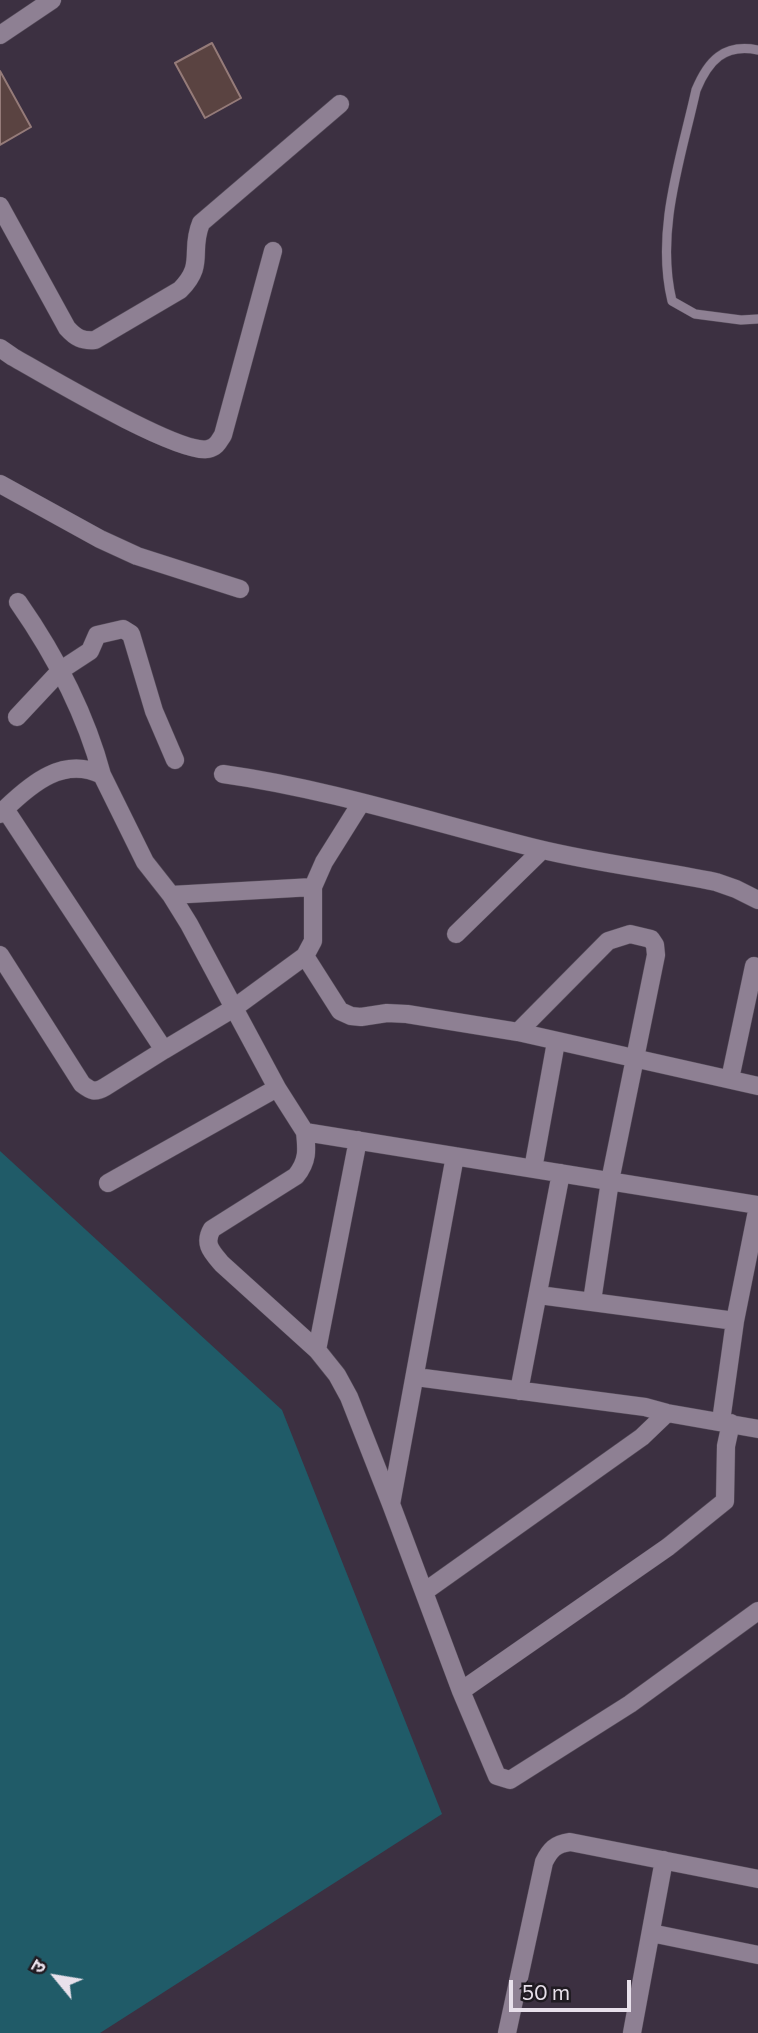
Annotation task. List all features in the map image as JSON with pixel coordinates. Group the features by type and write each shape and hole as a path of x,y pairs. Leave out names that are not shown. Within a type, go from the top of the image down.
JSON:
{"street":[{"path":"0,35 52,0"},
{"path":"0,206 67,328 84,341 95,340 180,290 188,282 197,264 195,237 201,223 340,104"},
{"path":"0,348 149,430 198,449 208,449 217,445 223,435 273,251"},
{"path":"0,484 100,539 137,556 240,589"},
{"path":"18,602 61,670 86,724 102,775 129,833 145,862 171,895 205,952 277,1087 305,1132 307,1153 304,1166 296,1176 212,1229 207,1241 209,1249 317,1350 337,1375 349,1397 461,1691 497,1776 510,1780 630,1704 758,1611"},
{"path":"17,717 61,670 90,651 99,634 123,629 131,634 154,711 175,760"},
{"path":"102,775 74,767 53,773 29,786 3,812 164,1050"},
{"path":"223,774 327,793 542,850 716,882 758,900"},
{"path":"0,955 82,1084 97,1092 234,1008 305,956 313,941 313,887 324,862 361,803"},
{"path":"456,934 542,850"},
{"path":"171,895 313,887"},
{"path":"518,1032 608,942 630,934 651,939 656,950 610,1181 592,1301"},
{"path":"305,956 340,1011 351,1016 407,1014 518,1032 758,1086"},
{"path":"730,1079 754,965"},
{"path":"533,1168 556,1042"},
{"path":"107,1183 277,1087"},
{"path":"305,1132 758,1206 735,1321 726,1422 725,1501 668,1548 461,1691"},
{"path":"317,1350 358,1140"},
{"path":"391,1504 455,1156"},
{"path":"519,1391 561,1173"},
{"path":"538,1295 735,1321"},
{"path":"416,1377 645,1407 758,1429"},
{"path":"424,1592 642,1437 667,1413"},
{"path":"507,2033 544,1862 550,1851 559,1843 570,1842 758,1879"},
{"path":"632,2033 664,1860"},
{"path":"651,1933 758,1955"}],"lane":[{"path":"758,50 725,51 702,73 666,228 666,278 672,300 695,314 741,320 758,319"}],"water":[{"path":"0,1151 282,1410 442,1814 100,2033 0,2033"}],"building":[{"path":"212,43 241,98 205,118 175,63"},
{"path":"0,71 31,127 0,145"}]}
